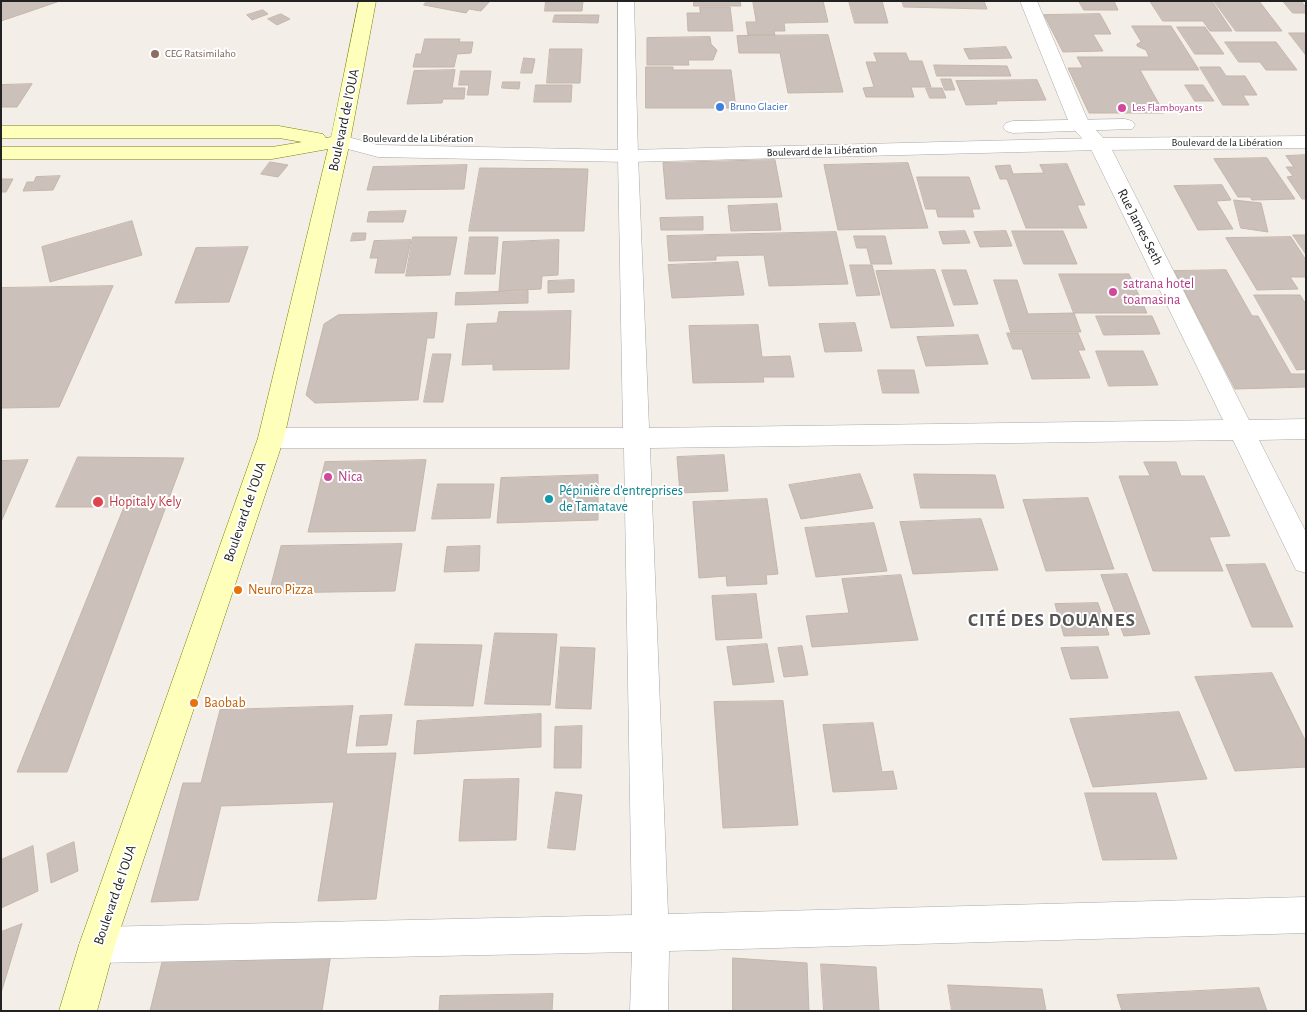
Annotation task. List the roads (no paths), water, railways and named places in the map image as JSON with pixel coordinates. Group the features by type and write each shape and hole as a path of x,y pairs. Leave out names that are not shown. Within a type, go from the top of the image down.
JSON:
{"main road":[{"name":"Boulevard de l'OUA","path":"78,1011 98,945 270,438 340,141 368,1"},
{"name":"Boulevard de la Libération","path":"1,132 279,132 340,141"},
{"name":"Boulevard de la Libération","path":"1,153 272,153 340,141"}],"street":[{"path":"626,1 628,149 651,933 649,1011"},
{"name":"Rue James Seth","path":"1028,1 1080,124 1099,144 1306,562"},
{"name":"Boulevard de la Libération","path":"992,128 1080,124 1306,126"},
{"name":"Boulevard de la Libération","path":"628,149 952,129"},
{"name":"Boulevard de la Libération","path":"340,141 378,151 1306,142"},
{"path":"270,438 636,438 1243,432 1306,429"},
{"path":"98,945 651,933 1306,915"}],"place":[{"name":"CEG Ratsimilaho","path":"155,54"},
{"name":"Bruno Glacier","path":"720,107"},
{"name":"Les Flamboyants","path":"1122,108"},
{"name":"satrana hotel toamasina","path":"1113,292"},
{"name":"Nica","path":"328,477"},
{"name":"Pépinière d'entreprises de Tamatave","path":"549,499"},
{"name":"Hopitaly Kely","path":"98,502"},
{"name":"Neuro Pizza","path":"238,590"},
{"name":"Baobab","path":"194,703"}],"district":[{"name":"CITÉ DES DOUANES","path":"1052,620"}]}
